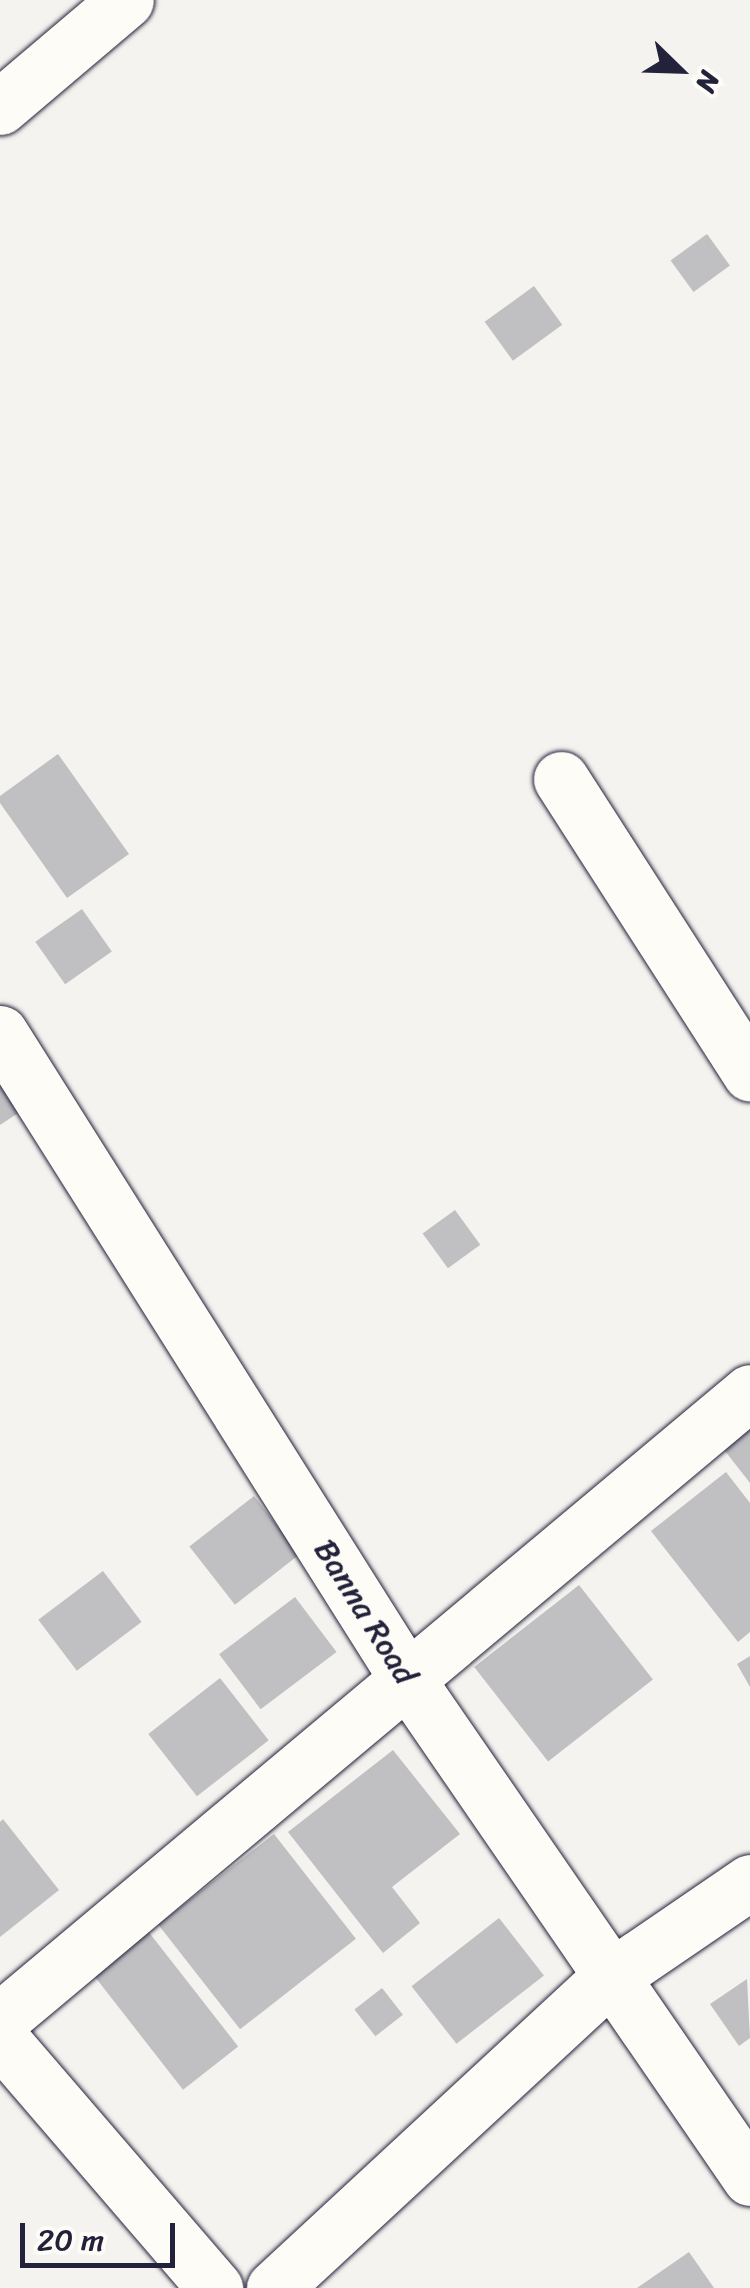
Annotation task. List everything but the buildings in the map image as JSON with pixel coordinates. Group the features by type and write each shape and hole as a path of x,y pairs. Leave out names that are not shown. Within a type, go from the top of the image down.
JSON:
{"street":[{"path":"0,107 126,0"},
{"path":"561,779 750,1072"},
{"name":"Banna Road","path":"0,1034 409,1682 608,1979 750,2178"},
{"path":"0,2020 409,1682 750,1392"},
{"path":"274,2288 608,1979 750,1882"},
{"path":"0,2038 214,2288"}]}
